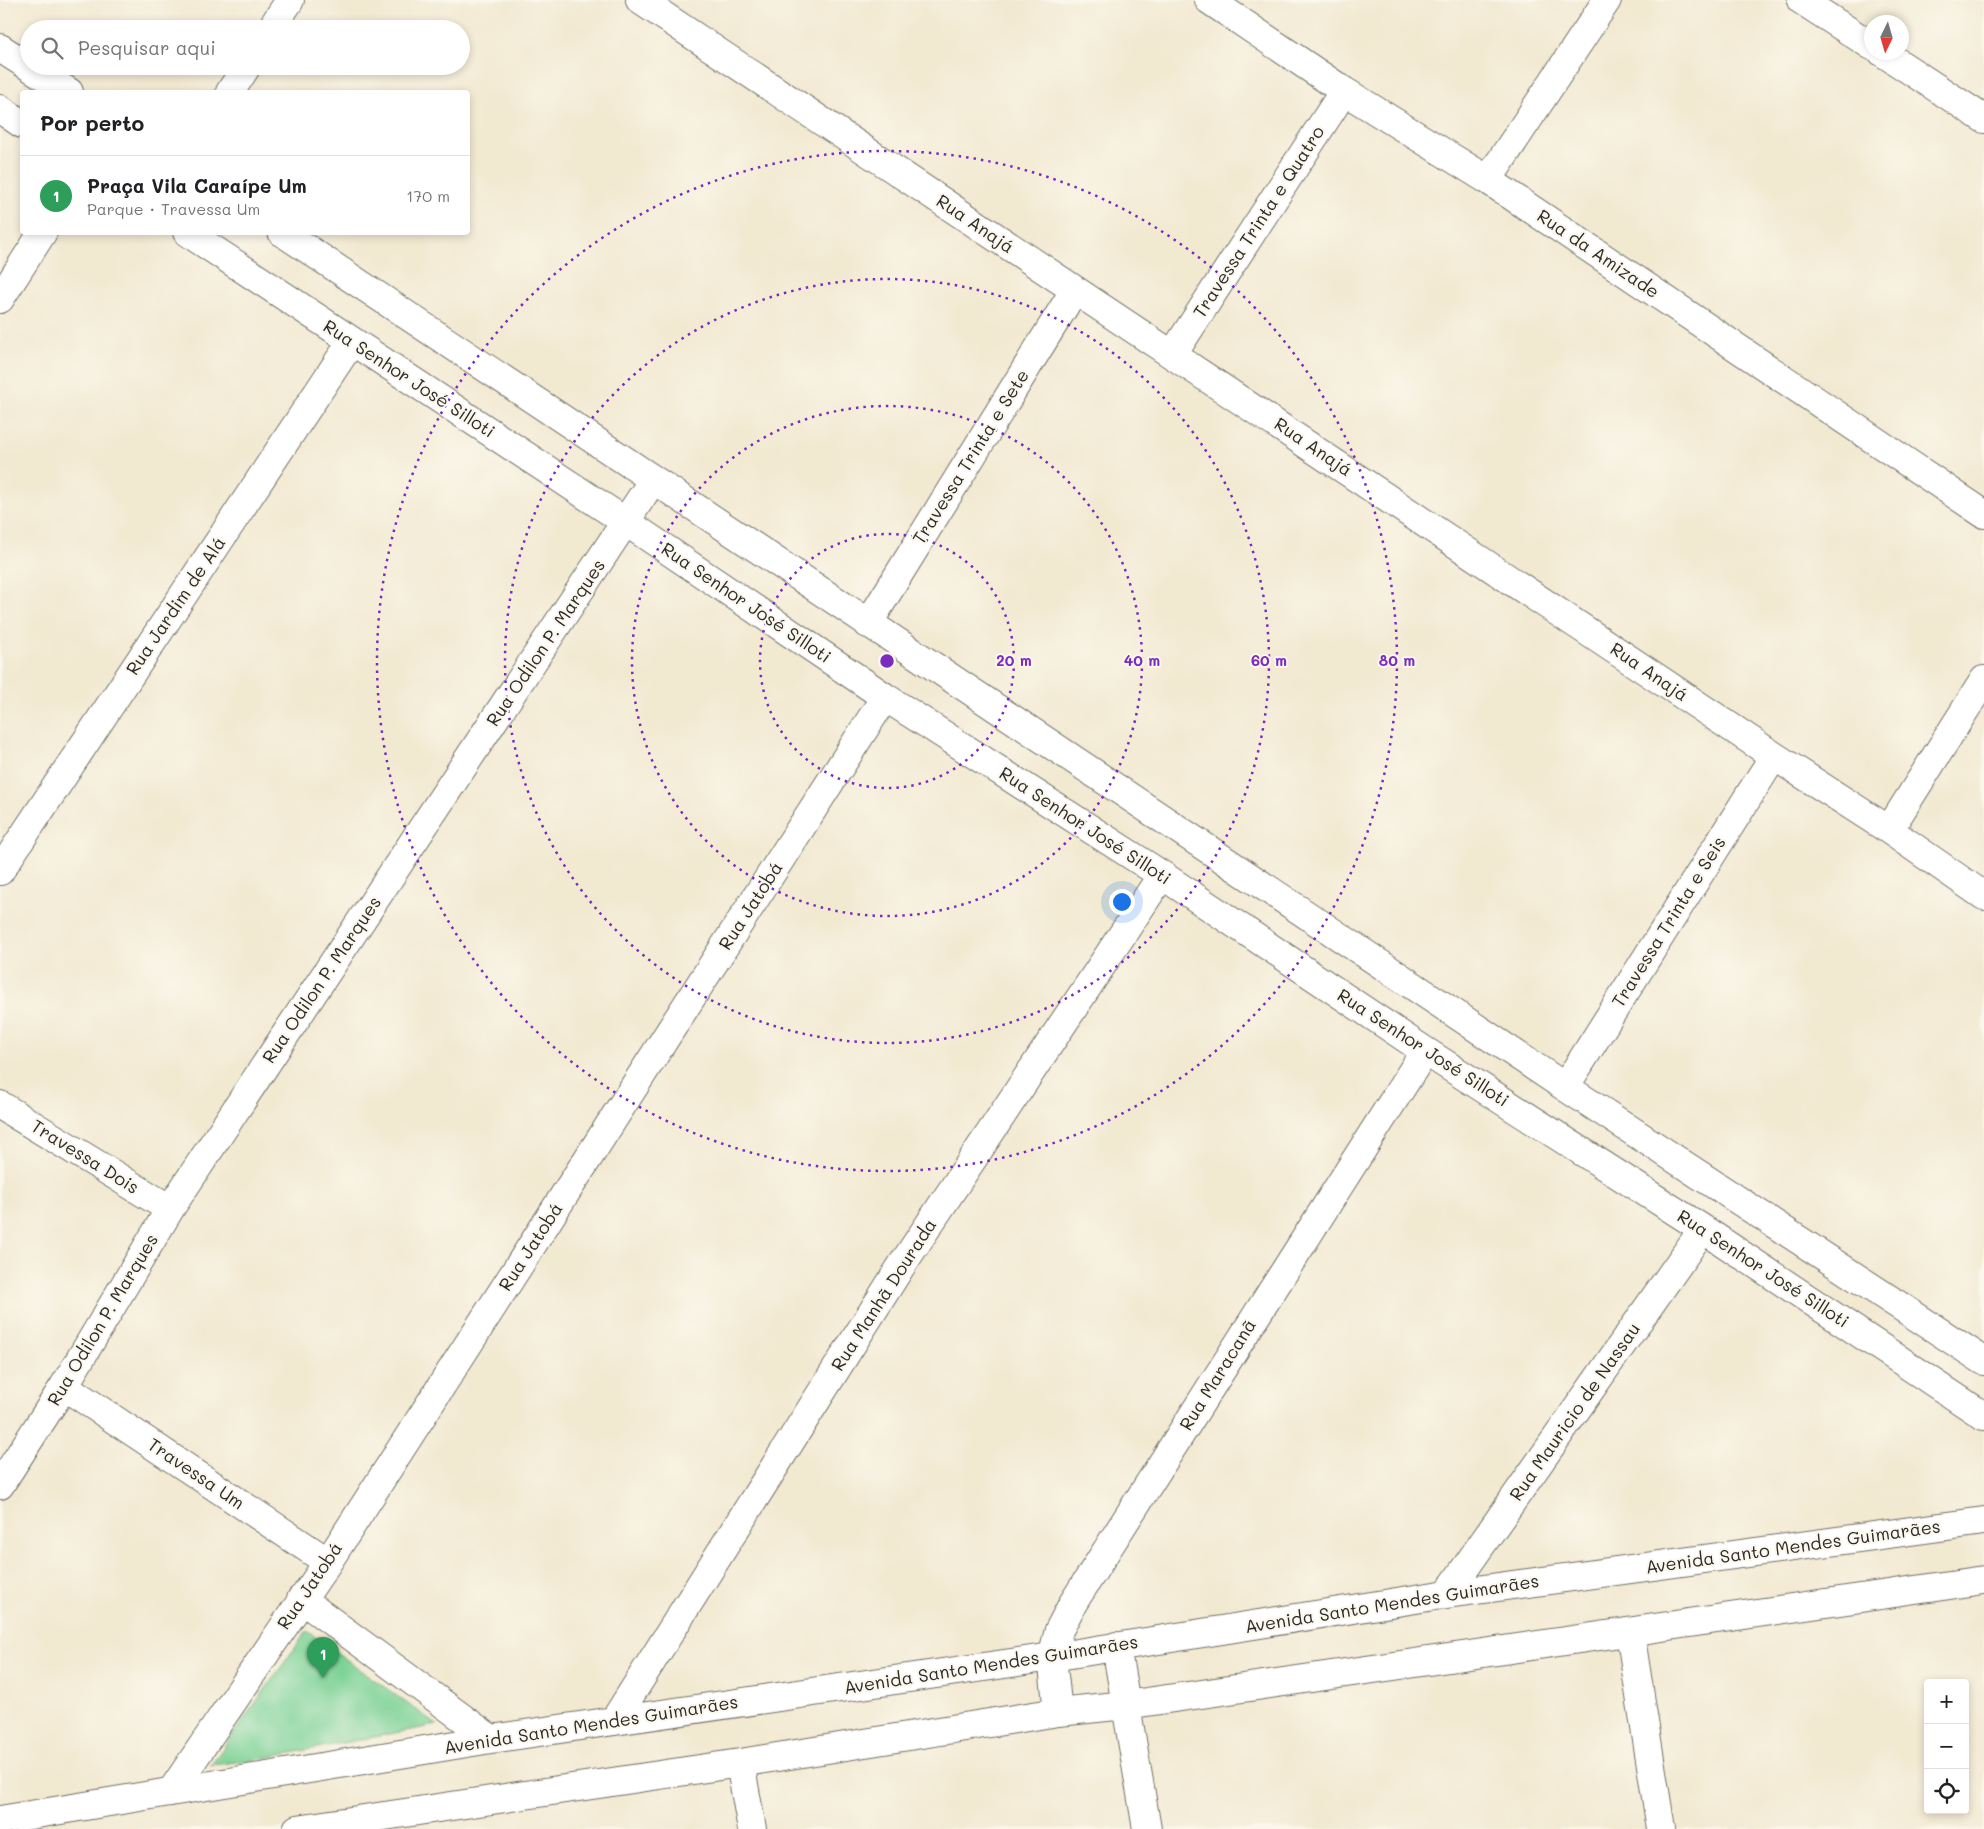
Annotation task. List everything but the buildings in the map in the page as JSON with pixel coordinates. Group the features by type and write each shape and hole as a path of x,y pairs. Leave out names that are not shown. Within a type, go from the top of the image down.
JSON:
{"street":[{"path":"277,20 290,0"},
{"name":"Rua Anajá","path":"640,0 1074,291 1173,354 1774,756 1888,830 1984,896"},
{"name":"Rua da Amizade","path":"1209,0 1344,91 1488,180 1984,514"},
{"path":"1488,180 1607,0"},
{"path":"1801,0 1864,41"},
{"path":"0,48 20,61"},
{"path":"1894,60 1984,119"},
{"path":"42,75 66,90"},
{"path":"231,90 241,75"},
{"name":"Travessa Trinta e Quatro","path":"1173,354 1344,91"},
{"path":"0,109 20,123"},
{"path":"0,299 41,235"},
{"name":"Rua Senhor José Silloti","path":"192,235 626,522 885,697 1162,875 1424,1051 1703,1229 1984,1416"},
{"path":"286,235 1565,1087 1984,1361"},
{"name":"Travessa Trinta e Sete","path":"868,624 1074,291"},
{"name":"Rua Jardim de Alá","path":"0,871 352,341"},
{"name":"Rua Odilon P. Marques","path":"0,1485 64,1386 170,1209 653,480"},
{"path":"1888,830 1984,680"},
{"name":"Rua Jatobá","path":"171,1792 328,1562 885,697"},
{"name":"Travessa Trinta e Seis","path":"1565,1087 1774,756"},
{"name":"Rua Manhã Dourada","path":"614,1721 900,1268 1162,875"},
{"name":"Rua Maracanã","path":"1058,1712 1052,1657 1059,1630 1073,1603 1424,1051"},
{"name":"Travessa Dois","path":"0,1105 170,1209"},
{"name":"Rua Mauricio de Nassau","path":"1447,1594 1703,1229"},
{"name":"Travessa Um","path":"64,1386 328,1562"},
{"name":"Avenida Santo Mendes Guimarães","path":"0,1820 491,1739 1052,1657 1447,1594 1984,1521"},
{"path":"297,1829 368,1823 1058,1712 1126,1705 1984,1580"},
{"path":"301,1599 491,1739"},
{"path":"1630,1632 1661,1829"},
{"path":"1116,1646 1147,1829"},
{"path":"740,1763 752,1829"}],"green space":[{"path":"307,1631 437,1725 254,1760 211,1765"}],"place":[{"name":"Praça Vila Caraípe Um","path":"323,1678"}]}
